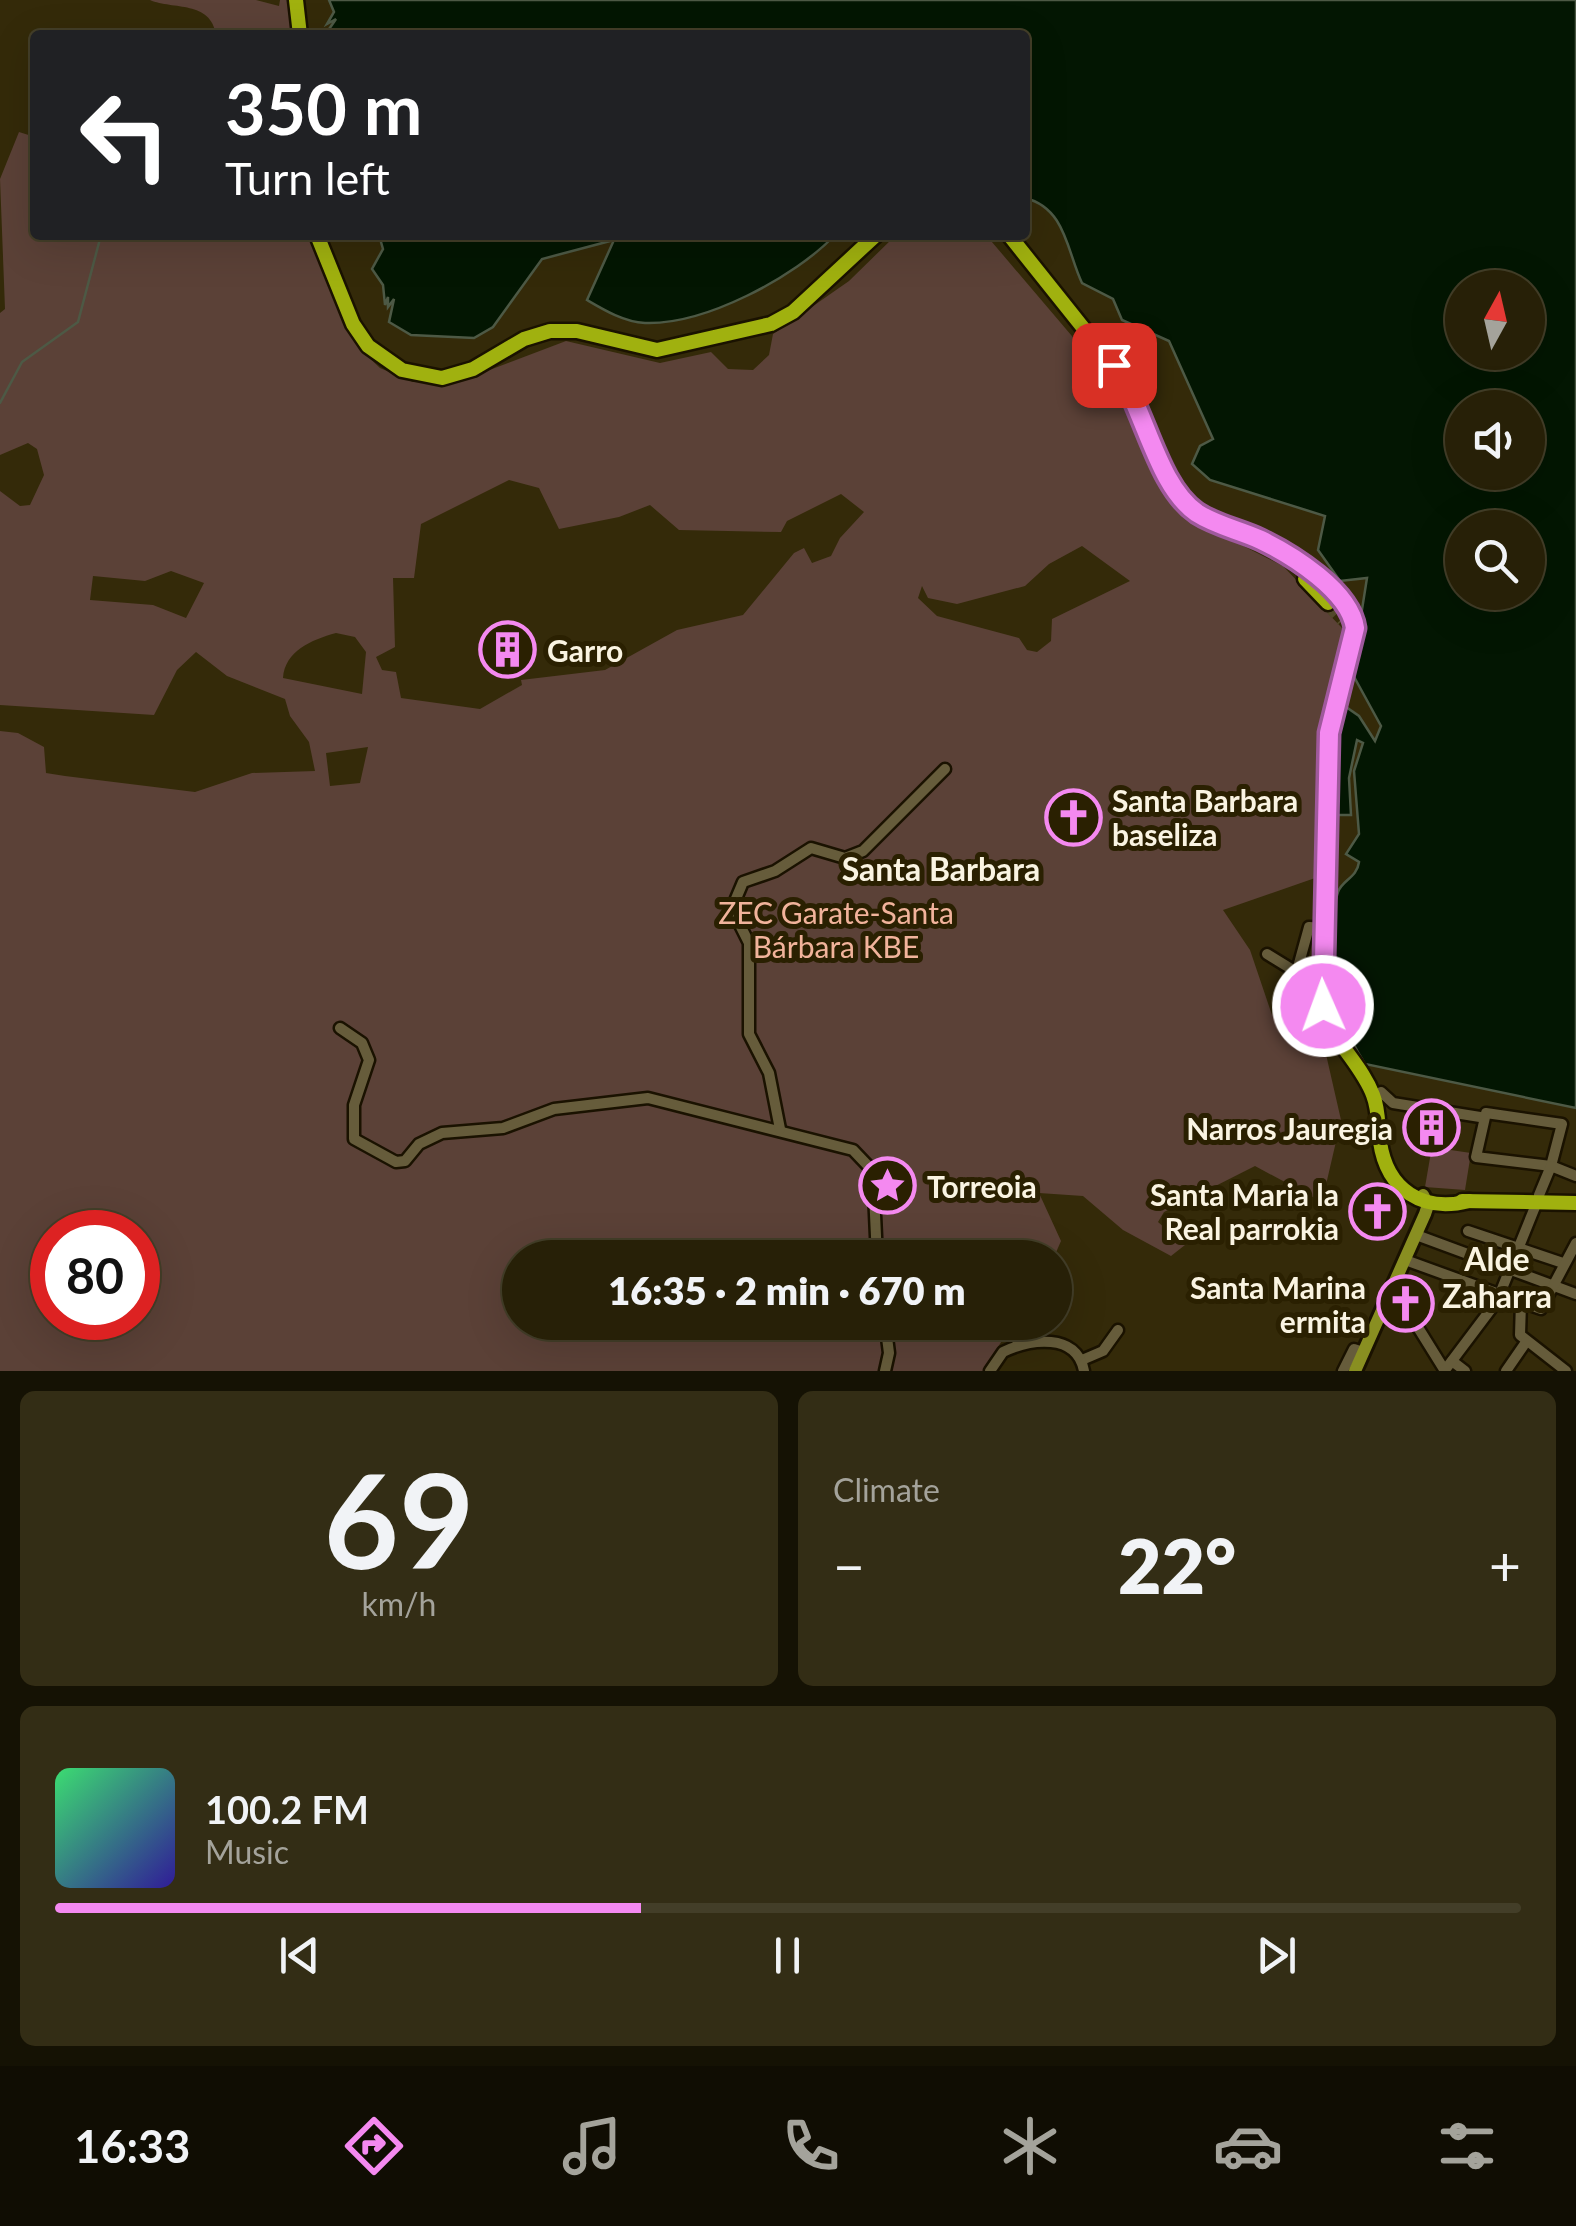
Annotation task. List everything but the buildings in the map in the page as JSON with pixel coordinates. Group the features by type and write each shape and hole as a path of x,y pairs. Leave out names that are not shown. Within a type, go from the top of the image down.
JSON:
{"highway":[{"path":"296,0 299,30"},
{"path":"319,240 353,324 368,346 400,369 442,378 473,370 524,339 550,331 577,332 657,350 771,324 793,312 871,240"},
{"path":"1013,240 1124,379 1179,496 1196,512 1281,553 1345,602 1353,616 1351,646 1329,733 1323,1006 1332,1032 1374,1098 1384,1161 1391,1178 1420,1208 1460,1203 1576,1204"},
{"path":"1281,553 1328,603"},
{"path":"1343,620 1351,646"}],"main road":[{"path":"1355,1371 1359,1350 1386,1301 1420,1208 1460,1203"}],"street":[{"path":"780,1128 770,1073 749,1034 749,943 736,916 735,902 744,882 775,870 810,848 846,858 863,851 945,769"},
{"path":"1267,954 1293,970 1298,967 1309,927 1323,928"},
{"path":"340,1028 362,1043 369,1060 354,1105 354,1139 396,1162 405,1161 420,1144 442,1133 503,1128 554,1109 598,1102 658,1099 853,1150 872,1171 876,1240"},
{"path":"1381,1092 1392,1104 1480,1116"},
{"path":"1575,1173 1476,1156 1486,1113 1576,1128"},
{"path":"1539,1195 1562,1126"},
{"path":"1447,1367 1500,1292 1535,1207"},
{"path":"1420,1208 1511,1269 1576,1294"},
{"path":"1468,1231 1563,1263"},
{"path":"1408,1261 1541,1309 1576,1243"},
{"path":"1386,1301 1414,1322 1447,1367 1464,1371"},
{"path":"1521,1302 1518,1330 1526,1342 1566,1371"},
{"path":"990,1371 1003,1352 1018,1345 1051,1340 1083,1366 1103,1351 1118,1330"},
{"path":"885,1371 887,1340"},
{"path":"1018,1345 1020,1340"},
{"path":"1506,1371 1526,1342"},
{"path":"1341,1371 1359,1350"}],"green space":[{"path":"150,0 256,0 279,6 280,0 289,0 292,30 215,30 199,11"},
{"name":"ZEC Garate-Santa Bárbara KBE","path":"19,132 30,135 30,240 311,240 358,347 380,368 413,382 463,380 566,341 660,363 711,352 728,369 753,370 769,355 773,334 849,281 891,240 990,240 1111,382 1143,448 1188,518 1283,566 1342,628 1345,646 1323,721 1318,877 1223,910 1250,950 1272,1015 1289,978 1320,1028 1341,1120 1322,1202 1255,1166 1164,1212 1158,1222 1185,1245 1171,1256 1123,1230 1083,1196 1039,1193 1061,1240 502,1240 502,1340 1002,1340 983,1371 0,1371 0,731 18,733 44,747 46,773 65,776 195,792 252,773 315,771 309,742 290,716 285,699 227,676 196,652 177,670 154,715 0,705 0,491 20,506 30,505 44,475 37,449 28,443 0,455 0,313 5,309 0,179","holes":["509,480 539,488 559,529 619,517 650,505 679,530 781,532 787,521 841,494 864,512 840,538 831,556 812,563 804,548 794,553 743,615 677,630 605,670 521,680 522,685 480,709 401,698 396,672 382,670 376,657 395,647 393,578 414,578 421,524","1082,546 1130,581 1052,619 1051,641 1037,652 1027,650 1019,638 937,616 918,598 922,586 928,598 957,604 1025,586 1049,564","171,571 204,583 186,618 153,605 90,600 93,576 145,581","336,633 355,637 366,652 362,694 283,678 294,654 309,643","368,747 360,783 330,786 326,753"]},
{"path":"1437,1148 1471,1153 1465,1190 1425,1187 1431,1152"}],"shaded area":[{"path":"329,0 1576,0 1576,1108 1365,1064 1354,1045 1332,981 1329,936 1338,892 1359,862 1346,854 1359,834 1354,771 1363,743 1357,740 1349,778 1351,815 1334,815 1337,732 1346,707 1359,716 1375,741 1381,726 1352,673 1367,578 1340,581 1318,550 1325,516 1210,480 1192,464 1200,446 1213,439 1169,341 1122,320 1113,299 1082,283 1057,221 1039,203 1030,200 1030,30 328,30 336,19 327,24 334,12"},
{"path":"380,240 614,240 542,259 493,327 474,338 411,335 389,322 394,299 388,307 388,297 385,305 383,285 372,269 383,249"},
{"path":"614,240 830,240 773,282 694,316 645,323 614,315 587,300"}],"waterway":[{"path":"0,403 22,362 78,322 100,240"}],"tunnel":[{"path":"1328,603 1343,620"}],"place":[{"name":"Garro","path":"508,650"},
{"name":"Santa Barbara baseliza","path":"1073,817"},
{"name":"Narros Jauregia","path":"1432,1128"},
{"name":"Torreoia","path":"888,1186"},
{"name":"Santa Maria la Real parrokia","path":"1378,1211"},
{"name":"Santa Marina ermita","path":"1405,1304"}],"district":[{"name":"Santa Barbara","path":"941,868"},
{"name":"Alde Zaharra","path":"1497,1276"}],"route":[{"path":"1114,365 1142,412 1168,479 1179,496 1208,519 1267,543 1340,597 1353,616 1355,628 1329,733 1323,1006"}]}
